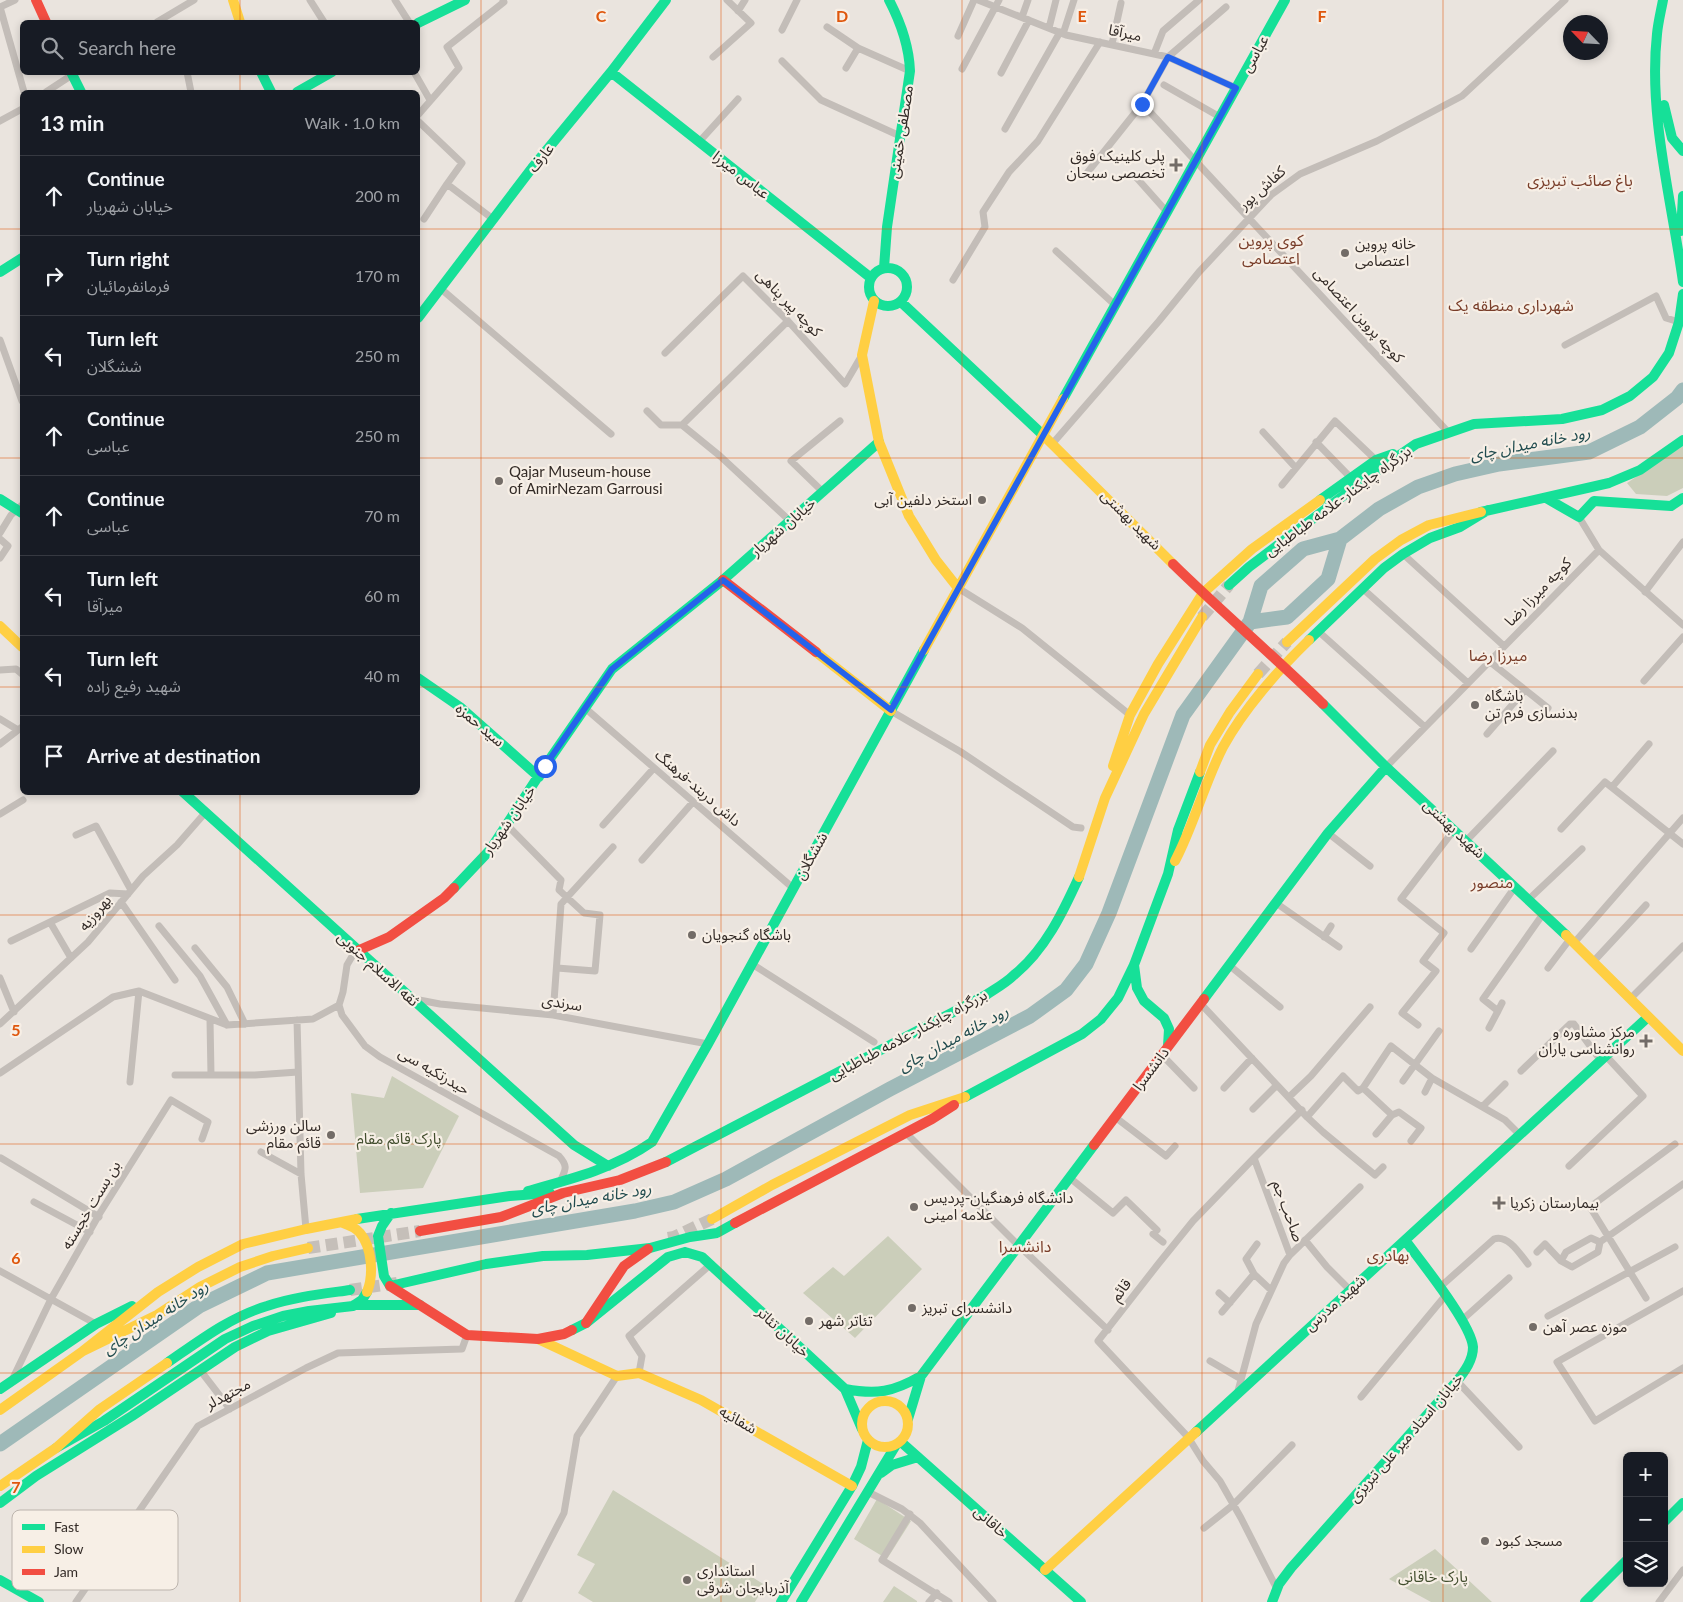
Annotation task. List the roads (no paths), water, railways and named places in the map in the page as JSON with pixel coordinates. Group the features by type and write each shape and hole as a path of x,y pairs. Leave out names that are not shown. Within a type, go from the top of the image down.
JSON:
{"main road":[{"path":"36,0 45,20"},
{"path":"234,0 239,20"},
{"path":"420,22 465,0"},
{"name":"عارف","path":"420,315 532,168 611,72 666,0"},
{"name":"مصطفی خمینی","path":"884,268 887,227 910,71 910,59 902,25 889,0"},
{"name":"عباسی","path":"1115,305 1285,0"},
{"path":"1663,0 1657,35 1656,74 1660,125 1683,282"},
{"name":"عباس میرزا","path":"611,72 871,278"},
{"path":"1656,74 1672,138 1683,151"},
{"path":"73,75 80,90"},
{"path":"262,75 270,90"},
{"path":"300,90 327,75"},
{"path":"1680,258 1683,196"},
{"path":"0,272 20,259"},
{"path":"884,268 896,270 905,278 907,290 901,302 897,305 885,307 874,301 869,290 871,278 876,272 884,268"},
{"name":"بزرگراه چایکنار-علامه طباطبایی","path":"1229,585 1249,567 1364,480 1416,444 1474,424 1562,419 1602,410 1630,396 1653,377 1669,353 1679,322 1683,294"},
{"path":"874,301 862,355 879,442 909,516 936,560 958,588"},
{"path":"901,302 1043,435"},
{"name":"ششگلان","path":"561,1187 639,1152 652,1142 708,1044 1115,305"},
{"name":"شهید بهشتى","path":"1043,435 1203,593 1283,665 1386,767 1572,941 1683,1051"},
{"path":"1287,642 1375,559 1401,540 1429,525 1456,517 1609,483 1633,473 1665,454 1683,440"},
{"name":"خیابان شهریار","path":"357,951 389,936 444,898 490,850 538,776 612,669 723,580 879,442"},
{"path":"1105,798 1115,756 1130,715 1158,664 1203,593 1252,549 1376,460 1416,444"},
{"path":"1546,498 1579,517 1594,501 1671,506 1683,498"},
{"path":"0,499 20,509"},
{"path":"390,1286 486,1264 543,1256 650,1248 690,1237 717,1233 932,1119 971,1095 1082,1034 1102,1019 1118,998 1134,965 1168,874 1186,840 1201,798 1223,747 1247,711 1283,665 1384,568 1430,538 1460,527 1488,510"},
{"path":"723,580 891,710"},
{"name":"بزرگراه چایکنار-علامه طباطبایی","path":"420,1231 501,1217 561,1187 620,1180 665,1162 986,995 1015,975 1037,952 1061,916 1079,877 1105,798 1144,714 1202,617"},
{"path":"0,626 20,645"},
{"path":"1168,874 1178,830 1210,745 1230,712 1258,674"},
{"name":"سید حمزه","path":"420,679 460,708 538,776"},
{"name":"دانشسرا","path":"921,1376 1328,833 1386,767"},
{"name":"ثقه الاسلام جنوبی","path":"186,795 574,1146 608,1166"},
{"path":"1134,965 1137,988 1144,1001 1164,1018 1169,1029 1165,1051"},
{"name":"شهید مدرس","path":"1045,1570 1648,1017"},
{"path":"712,1219 772,1185 910,1115 971,1095"},
{"path":"0,1410 82,1351 158,1292 198,1266 244,1244 306,1229 391,1213 561,1187"},
{"path":"391,1213 378,1236 384,1276 390,1286 467,1335 538,1339 564,1334 586,1323 624,1266 650,1248"},
{"path":"0,1503 36,1476 132,1416 235,1347 268,1331 356,1305 366,1296 371,1278 370,1259 366,1239 360,1232 342,1223"},
{"name":"خیابان استاد میر علی تبریزی","path":"1272,1602 1277,1589 1290,1568 1471,1363 1474,1351 1472,1338 1462,1320 1405,1240"},
{"path":"82,1351 157,1315 200,1287 240,1267 273,1256 308,1248"},
{"name":"خیابان تئاتر","path":"586,1323 668,1257 685,1252 702,1257 846,1389 862,1429"},
{"path":"56,1448 100,1409 217,1329 266,1306 293,1299 350,1290"},
{"path":"0,1389 96,1324 158,1292"},
{"path":"0,1486 56,1448 104,1422 224,1340 245,1328 267,1320 305,1311 356,1305 420,1306"},
{"path":"538,1339 617,1376 639,1373"},
{"name":"شفائیه","path":"639,1373 701,1400 852,1486"},
{"path":"846,1389 874,1394 891,1392 921,1376"},
{"path":"801,1602 877,1476 898,1443 908,1432 908,1419 921,1376"},
{"path":"898,1443 884,1448 872,1444 862,1429 866,1412 880,1401 892,1402 898,1405 908,1419"},
{"path":"782,1602 852,1486 861,1466 868,1440"},
{"name":"خاقانی","path":"898,1443 918,1457 1081,1602"},
{"path":"877,1476 892,1465 918,1457"},
{"path":"1668,1518 1683,1503"},
{"path":"1585,1602 1623,1564"},
{"path":"0,1580 12,1587"},
{"path":"18,1590 39,1602"}],"street":[{"path":"15,0 0,6 23,90"},
{"path":"161,20 194,0"},
{"path":"310,0 323,20"},
{"path":"395,0 408,20"},
{"path":"420,112 460,68 447,47 504,2 503,0"},
{"path":"713,57 751,23 727,0"},
{"path":"738,11 745,0"},
{"path":"782,30 796,0"},
{"path":"958,36 974,0"},
{"name":"میرآقا","path":"978,0 997,3 1025,19 1062,33 1168,57 1236,88"},
{"path":"1001,73 1025,19 1028,0"},
{"path":"1049,28 1056,0"},
{"path":"1005,130 1062,33 1074,0"},
{"path":"1154,54 1163,31 1198,0"},
{"name":"کفاش پور","path":"1053,443 1160,321 1199,272 1270,195 1295,177 1377,141 1462,96 1565,0"},
{"path":"962,68 997,3"},
{"path":"1112,44 1122,3"},
{"path":"1087,173 1142,104 1168,57 1226,7"},
{"path":"173,13 175,20"},
{"path":"827,27 858,48 910,71"},
{"path":"953,280 985,227 983,212 1009,172 1038,141 1100,42"},
{"path":"846,68 858,48"},
{"path":"782,61 821,100 900,136"},
{"path":"49,90 69,75"},
{"path":"188,75 191,90"},
{"path":"416,75 430,100"},
{"path":"1164,85 1220,117"},
{"path":"700,142 738,99"},
{"path":"0,121 20,110"},
{"name":"کوچه پروین اعتصامی","path":"1149,111 1448,432"},
{"path":"420,123 462,163 424,219"},
{"path":"1135,176 1167,212"},
{"path":"447,184 493,220"},
{"path":"1056,251 1115,305"},
{"name":"کوچه پیر پناهی","path":"665,353 744,276 845,384 862,355"},
{"path":"440,288 611,434"},
{"path":"1565,346 1656,296 1666,318 1679,322"},
{"path":"682,425 788,321"},
{"path":"0,340 20,396"},
{"path":"648,411 661,425 682,425 720,456 790,521"},
{"path":"823,492 791,460 840,421"},
{"path":"1282,485 1335,421 1376,460"},
{"path":"1263,432 1296,468"},
{"path":"1316,442 1351,478"},
{"path":"0,533 11,514 20,509"},
{"path":"1579,517 1599,550 1683,624"},
{"path":"0,539 8,546 0,558"},
{"path":"1645,592 1683,542"},
{"name":"کوچه میرزا رضا","path":"1386,767 1599,550"},
{"path":"1403,554 1504,646"},
{"path":"958,588 1022,628 1130,715"},
{"path":"1362,588 1468,684"},
{"path":"1318,631 1425,727"},
{"path":"1644,682 1683,637"},
{"path":"1489,661 1548,708"},
{"path":"0,670 16,669 20,672"},
{"path":"1487,734 1525,690"},
{"name":"داش دربند-فرهنگ","path":"585,708 793,888"},
{"path":"891,710 960,752 1073,827 1080,828"},
{"path":"0,719 20,729 0,744"},
{"path":"1612,787 1649,744"},
{"path":"1466,841 1553,750"},
{"path":"603,825 654,768"},
{"path":"1561,829 1605,782 1683,844"},
{"path":"0,814 23,800"},
{"path":"642,860 693,802"},
{"name":"بهروزیه","path":"0,1024 88,942 143,876 177,845 205,813"},
{"path":"1548,968 1683,818"},
{"path":"507,825 561,880 559,890 584,912 600,915 595,971 557,968"},
{"path":"11,940 110,893 130,892 96,826 76,835"},
{"path":"1418,1025 1402,1013 1436,971 1423,961 1444,933 1401,899 1454,830"},
{"path":"1328,833 1370,866"},
{"path":"553,1014 561,904 613,847"},
{"path":"1528,900 1582,849"},
{"path":"1471,949 1515,887"},
{"path":"121,902 175,980"},
{"path":"1276,903 1339,947"},
{"path":"1593,962 1646,905"},
{"path":"1498,1011 1483,1000 1542,914"},
{"path":"50,922 71,958"},
{"path":"159,926 200,976 227,1025"},
{"path":"1324,937 1331,926"},
{"path":"1630,999 1683,946"},
{"path":"195,948 227,987 245,1024"},
{"path":"0,1073 114,997 139,991 227,1025 314,1019 339,1005 344,992 347,965 357,951"},
{"path":"752,964 874,1042"},
{"path":"1229,965 1280,1007"},
{"path":"0,978 14,1012"},
{"path":"130,1082 139,991"},
{"name":"سرندی","path":"411,999 440,1004 553,1014 708,1044"},
{"path":"1200,1003 1323,1132 1375,1175 1383,1167"},
{"path":"1489,1028 1502,1003"},
{"name":"حیدرتکیه سی","path":"339,1005 342,1014 365,1046 380,1057 559,1156 565,1162 566,1168 561,1187"},
{"path":"1289,1097 1311,1076 1370,1007"},
{"path":"210,1020 211,1075"},
{"path":"297,1020 301,1174 306,1229"},
{"path":"1521,1071 1570,1024 1574,1024 1604,1059 1643,1096 1570,1166"},
{"path":"1402,1081 1416,1065 1439,1031"},
{"path":"1254,1158 1304,1114 1342,1076 1358,1091 1363,1088 1391,1046 1432,1078 1505,1120 1520,1135"},
{"path":"1165,1051 1194,1088"},
{"path":"1224,1088 1252,1058"},
{"path":"175,1075 255,1075 298,1072"},
{"path":"1425,1092 1432,1078"},
{"path":"1253,1109 1277,1084"},
{"path":"1482,1106 1505,1084"},
{"path":"1363,1088 1396,1114 1422,1128 1411,1141"},
{"name":"بن بست خجسته","path":"12,1381 51,1299 98,1217 171,1100 208,1122 202,1139"},
{"path":"1376,1134 1396,1114"},
{"path":"1115,1117 1166,1156 1175,1146"},
{"path":"906,1133 1019,1246 1108,1330"},
{"path":"1646,1298 1590,1207 1675,1144"},
{"path":"261,1152 301,1174"},
{"path":"1,1158 98,1217"},
{"name":"صاحب جم","path":"1238,1391 1256,1324 1284,1263 1290,1255 1254,1158"},
{"name":"قائم","path":"1188,1437 1098,1341 1188,1228 1254,1158"},
{"path":"1070,1178 1113,1213 1126,1200 1157,1230 1153,1234 1163,1242"},
{"path":"1537,1252 1545,1244 1561,1261 1572,1267 1598,1252 1600,1242 1683,1184"},
{"path":"1290,1255 1360,1186"},
{"path":"34,1202 90,1232"},
{"path":"1361,1398 1442,1292 1494,1239 1502,1238 1508,1242 1528,1264"},
{"path":"1561,1261 1566,1252 1591,1238 1600,1242"},
{"path":"1305,1240 1327,1267 1350,1290"},
{"path":"1258,1244 1246,1259 1254,1274 1272,1290"},
{"path":"1548,1316 1675,1247"},
{"path":"639,1373 642,1356 629,1336 710,1265"},
{"path":"0,1271 96,1324"},
{"path":"1222,1312 1254,1274"},
{"path":"1462,1320 1509,1278"},
{"path":"1683,1291 1557,1362 1595,1421 1683,1368"},
{"path":"1219,1293 1230,1303"},
{"name":"مجتهدلر","path":"140,1510 198,1426 306,1368 338,1354 462,1349 467,1335"},
{"path":"1210,1361 1241,1379"},
{"path":"200,1370 230,1409"},
{"path":"518,1602 564,1513 577,1436 617,1376"},
{"path":"1457,1381 1519,1447"},
{"path":"1188,1437 1203,1461 1220,1481 1242,1518 1277,1589"},
{"path":"1204,1528 1233,1504 1292,1445"},
{"path":"868,1492 910,1514 930,1533 993,1602"},
{"path":"910,1514 882,1560 949,1602"},
{"path":"1659,1602 1683,1570"},
{"name":"مجتهدلر","path":"76,1602 84,1590"},
{"path":"929,1602 937,1593"}],"waterway":[{"name":"رود خانه میدان چای","path":"0,1444 199,1306 267,1273 635,1211 674,1202 726,1179 890,1089 1030,1016 1066,990 1086,964 1109,913 1183,715 1250,622 1287,617 1328,579 1340,539 1379,509 1418,487 1455,474 1499,464 1589,452 1640,427 1677,398 1683,390"},
{"path":"1250,622 1261,586 1303,549 1340,539"}],"tunnel":[{"path":"1202,617 1229,585"},
{"path":"1258,674 1287,642"},
{"path":"668,1238 712,1219"},
{"path":"308,1248 420,1231"},
{"path":"350,1290 397,1283"}],"place":[{"name":"پلی کلینیک فوق تخصصی سبحان","path":"1176,165"},
{"name":"خانه پروین اعتصامی","path":"1345,253"},
{"name":"Qajar Museum-house of AmirNezam Garrousi","path":"499,481"},
{"name":"استخر دلفین آبی","path":"982,500"},
{"name":"باشگاه بدنسازی فرم تن","path":"1475,705"},
{"name":"باشگاه گنجویان","path":"692,935"},
{"name":"مرکز مشاوره و روانشناسی یاران","path":"1646,1041"},
{"name":"سالن ورزشی قائم مقام","path":"331,1135"},
{"name":"بیمارستان زکریا","path":"1499,1203"},
{"name":"دانشگاه فرهنگیان-پردیس علامه امینی","path":"914,1207"},
{"name":"دانشسرای تبریز","path":"912,1308"},
{"name":"تئاتر شهر","path":"809,1321"},
{"name":"موزه عصر آهن","path":"1533,1327"},
{"name":"مسجد کبود","path":"1485,1541"},
{"name":"استانداری آذربایجان شرقی","path":"687,1580"}],"district":[{"name":"باغ صائب تبریزی","path":"1580,180"},
{"name":"کوی پروین اعتصامی","path":"1271,249"},
{"name":"شهرداری منطقه یک","path":"1511,305"},
{"name":"میرزا رضا","path":"1498,655"},
{"name":"منصور","path":"1492,882"},
{"name":"دانشسرا","path":"1025,1246"},
{"name":"بهادری","path":"1388,1255"}],"park label":[{"name":"پارک قائم مقام","path":"399,1139"},
{"name":"پارک خاقانی","path":"1433,1577"}]}
